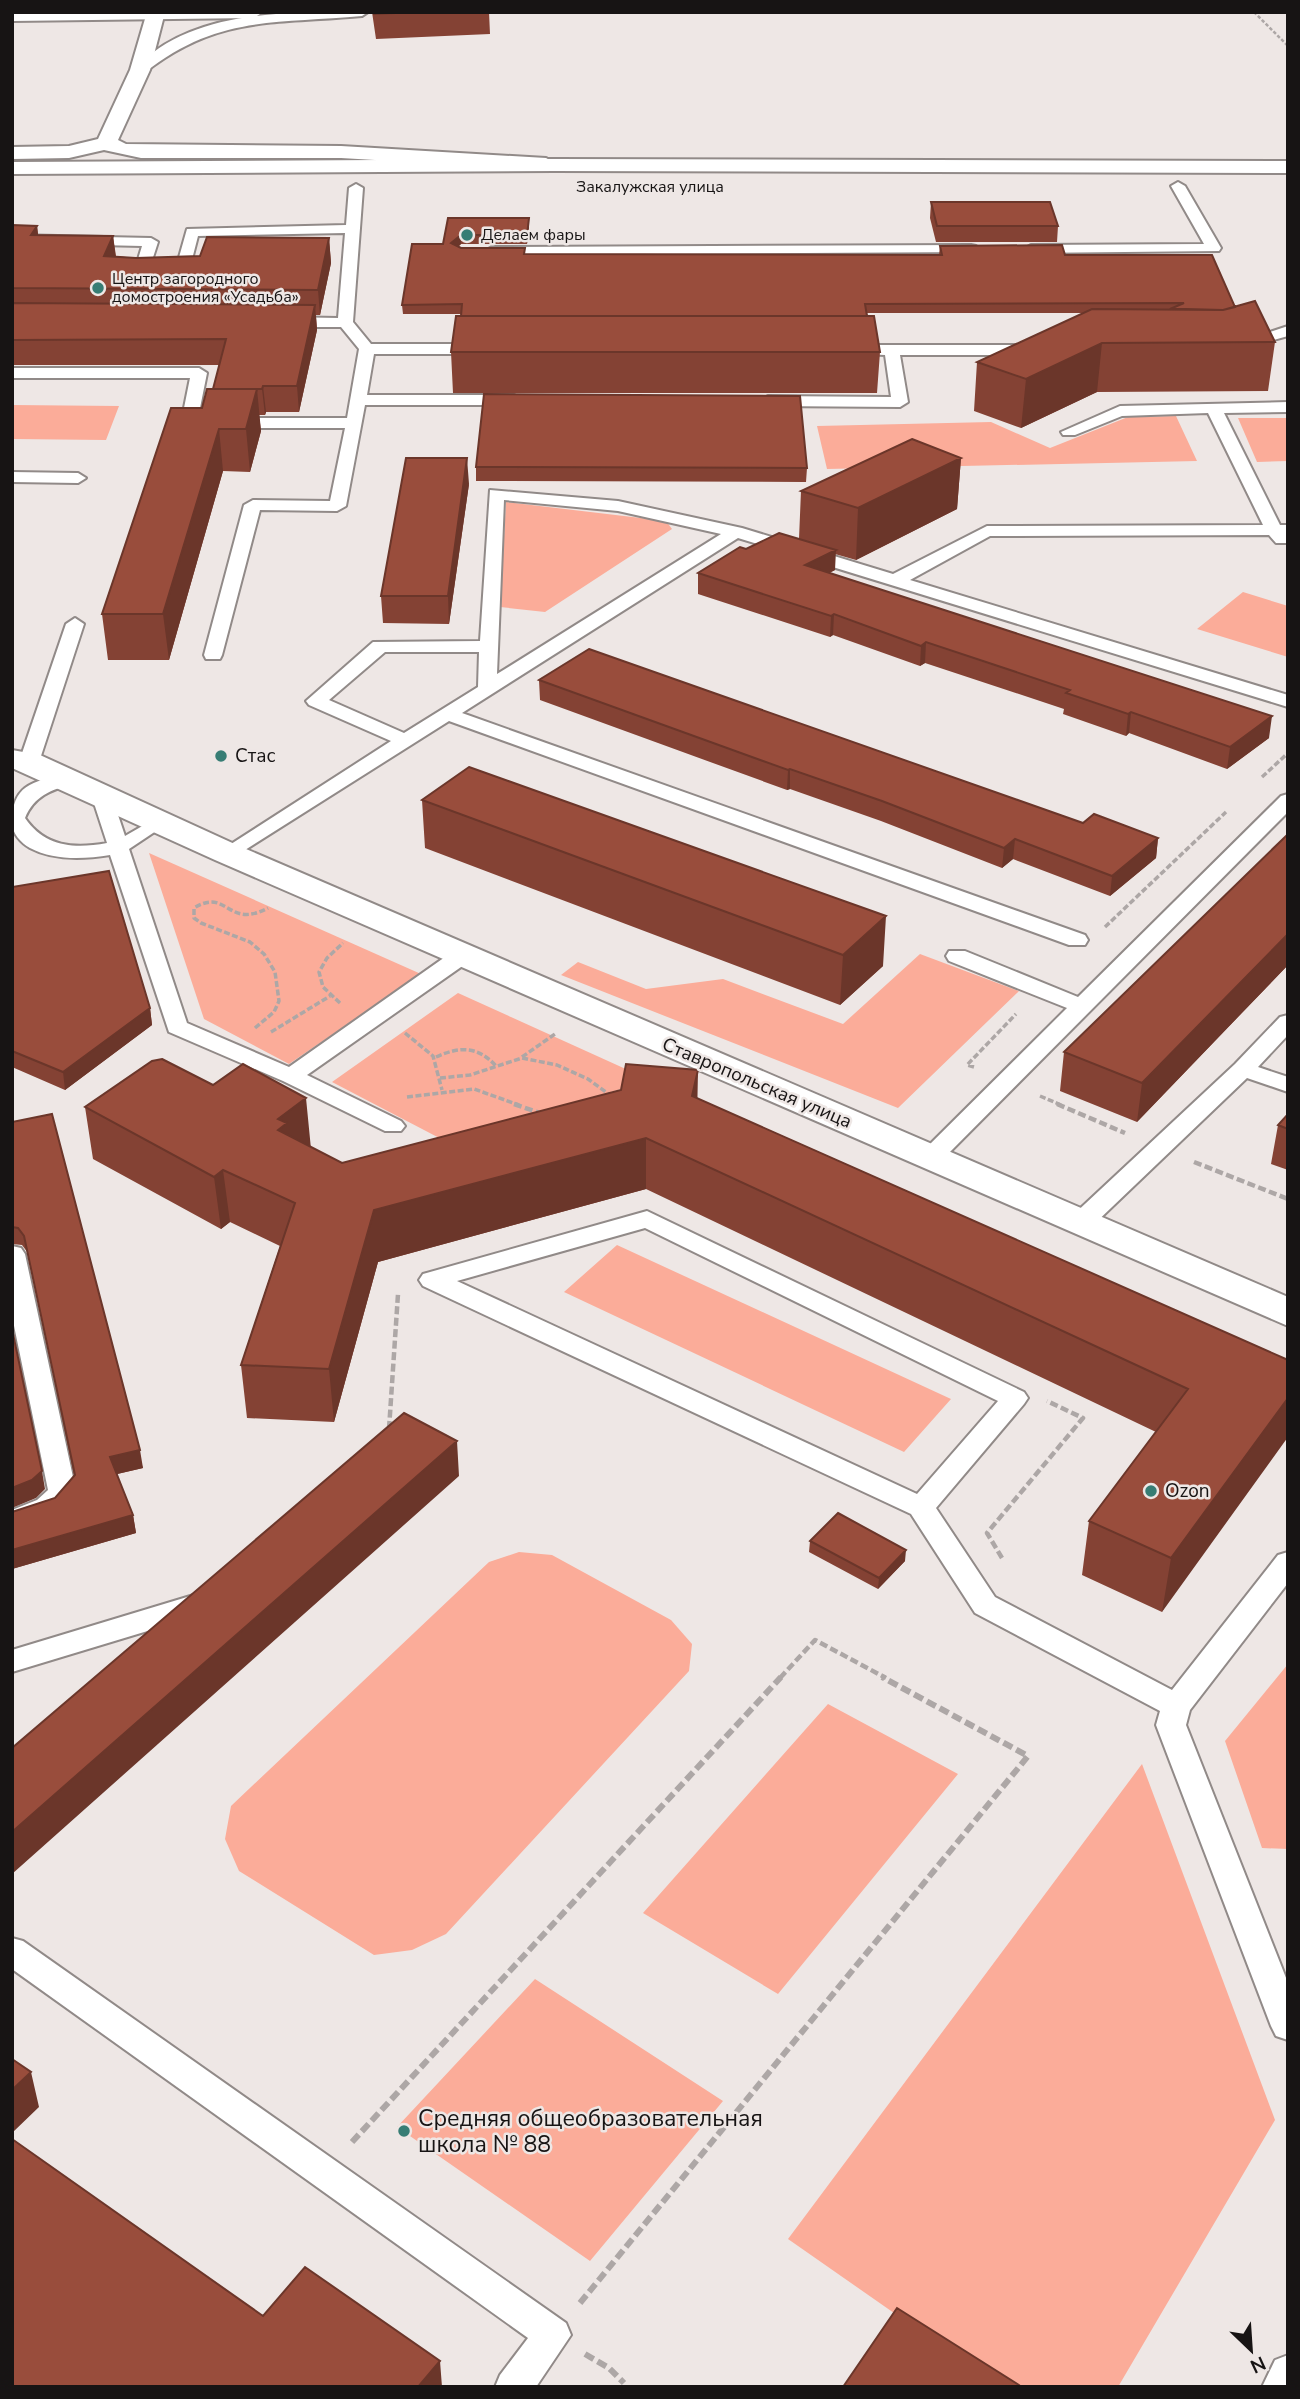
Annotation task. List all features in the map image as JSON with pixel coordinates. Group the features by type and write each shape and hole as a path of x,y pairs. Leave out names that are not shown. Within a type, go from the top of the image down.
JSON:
{"main road":[{"path":"12,15 254,12"},
{"path":"106,143 140,70 156,13"},
{"path":"12,153 76,152 106,143 122,150 141,152 341,152 554,164"},
{"path":"12,167 554,164 1288,167"},
{"name":"Закалужская улица","path":"704,187 1288,185"},
{"path":"12,188 287,188"},
{"path":"328,188 384,188"},
{"path":"21,761 102,797"},
{"name":"Ставропольская улица","path":"102,797 1288,1313"}],"lane":[{"path":"140,70 184,39 214,30 261,21 362,12"},
{"path":"1019,249 1214,248 1178,186"},
{"path":"356,188 345,323 367,349 505,349"},
{"path":"181,275 191,232 353,229"},
{"path":"12,240 151,242 139,276"},
{"path":"475,251 991,249"},
{"path":"262,322 345,323"},
{"path":"1228,347 1288,331"},
{"path":"213,655 253,505 337,506 367,349"},
{"path":"823,350 1054,350"},
{"path":"747,401 900,402 892,350"},
{"path":"12,373 200,373 189,423 354,424"},
{"path":"358,400 525,400"},
{"path":"1069,432 1120,411 1288,407"},
{"path":"1214,408 1288,545"},
{"path":"12,477 78,478"},
{"path":"487,688 496,494 618,506 736,533 898,579 1288,701"},
{"path":"898,579 987,531 1281,530"},
{"path":"227,853 736,533"},
{"path":"21,761 75,624"},
{"path":"404,740 316,701 380,646 491,647"},
{"path":"447,714 1077,940"},
{"path":"65,780 36,788 20,802 15,818 26,835 40,845 68,852 117,845 129,842 158,822"},
{"path":"102,797 177,1027 291,1076 393,1126"},
{"path":"930,1158 1288,800"},
{"path":"291,1076 463,955"},
{"path":"957,956 1081,1006"},
{"path":"1080,1223 1243,1069 1288,1022"},
{"path":"1243,1069 1288,1085"},
{"path":"921,1507 1015,1398 647,1219 432,1280 921,1507 985,1605 1176,1706"},
{"path":"12,1254 62,1491 55,1503 39,1512 12,1520"},
{"path":"1288,1562 1176,1706 1171,1726 1288,2026"},
{"path":"12,1661 197,1605"},
{"path":"12,1951 553,2335 513,2387"},
{"path":"1280,2387 1288,2372"}],"path":[{"path":"1254,12 1288,46"},
{"path":"235,1052 276,1009 281,992 266,957 251,943 203,925 194,918 194,908 207,900 218,901 229,913 242,916 254,915 275,904"},
{"path":"351,937 323,958 320,979 330,996 428,1045 436,1057 442,1090"},
{"path":"235,1052 330,996"},
{"path":"440,1078 470,1075 522,1058 561,1030"},
{"path":"436,1057 451,1050 471,1048 488,1057 496,1066"},
{"path":"522,1058 557,1065 588,1079 613,1097"},
{"path":"354,1107 442,1090 474,1089 551,1117"},
{"path":"389,1436 398,1286"},
{"path":"1006,1564 987,1533 1083,1418 1035,1395"},
{"path":"325,2172 815,1640 1028,1756 553,2335 609,2368 624,2382"}],"shaded area":[{"path":"12,405 119,406 106,440 12,439"},
{"path":"1176,416 1197,461 827,469 817,426 991,422 1050,448 1128,417"},
{"path":"1238,418 1288,418 1288,461 1257,462"},
{"path":"506,502 666,521 672,529 545,612 500,607"},
{"path":"1243,592 1288,606 1288,657 1197,629"},
{"path":"149,853 421,974 289,1064 204,1019"},
{"path":"920,954 1019,991 898,1108 561,975 578,962 646,989 723,979 843,1024"},
{"path":"458,993 650,1080 447,1142 332,1082"},
{"path":"617,1245 951,1399 904,1452 564,1292"},
{"path":"519,1552 552,1555 671,1620 692,1644 689,1671 446,1934 412,1950 374,1955 239,1871 225,1839 231,1806 489,1562"},
{"path":"1288,1664 1288,1849 1262,1848 1225,1741"},
{"path":"828,1704 958,1774 778,1994 643,1913"},
{"path":"1142,1764 1275,2120 1118,2387 1000,2387 788,2239"},
{"path":"535,1979 723,2101 590,2261 397,2127"}],"building":[{"path":"374,12 417,12 374,14"},
{"path":"931,202 1050,202 1058,226 937,226"},
{"path":"448,218 529,218 527,235 461,235 451,243 461,248 525,248 524,254 942,255 940,246 1062,245 1065,255 1212,255 1235,307 1223,310 1170,309 1184,303 865,304 867,316 461,316 462,304 402,305 412,244 443,244"},
{"path":"12,225 37,226 31,235 113,236 104,256 136,258 200,256 207,237 329,238 318,290 12,288"},
{"path":"1255,301 1275,342 1102,343 1026,379 977,362 1092,309 1223,310"},
{"path":"12,303 315,305 297,386 213,389 226,339 12,340"},
{"path":"456,316 874,316 880,352 451,352"},
{"path":"207,389 257,389 246,429 219,429 163,614 102,614 171,408 202,408"},
{"path":"484,394 800,396 807,468 476,467"},
{"path":"912,439 961,458 858,508 801,491"},
{"path":"406,458 467,458 448,596 381,596"},
{"path":"779,533 836,550 805,565 1272,716 1230,747 1131,712 1128,714 1066,693 1070,690 926,642 921,646 834,614 831,616 698,573 740,547 746,549"},
{"path":"589,649 1083,823 1094,814 1158,838 1112,876 1015,839 1004,848 882,801 539,680"},
{"path":"469,767 886,916 843,955 422,800"},
{"path":"1288,834 1288,934 1142,1083 1064,1052"},
{"path":"109,871 150,1008 63,1072 12,1051 12,887"},
{"path":"162,1059 213,1085 243,1064 306,1098 278,1119 287,1123 278,1130 342,1163 621,1090 626,1064 698,1070 692,1096 1288,1360 1288,1398 1171,1558 1089,1521 1188,1389 646,1138 374,1210 329,1369 241,1365 295,1203 223,1170 214,1177 85,1107 152,1061"},
{"path":"52,1114 140,1450 110,1457 133,1515 12,1550 12,1512 55,1498 75,1475 24,1236 18,1228 12,1227 12,1122"},
{"path":"1288,1114 1288,1129 1278,1125"},
{"path":"12,1329 42,1471 32,1480 12,1488"},
{"path":"404,1413 457,1441 12,1832 12,1748"},
{"path":"838,1513 906,1550 879,1578 810,1541"},
{"path":"12,2059 31,2072 12,2090"},
{"path":"12,2139 263,2316 305,2267 440,2361 418,2387 12,2387"},
{"path":"897,2308 1019,2385 1018,2387 843,2387"}],"place":[{"name":"Делаем фары","path":"467,235"},
{"name":"Центр загородного домостроения «Усадьба»","path":"98,288"},
{"name":"Стас","path":"221,756"},
{"name":"Ozon","path":"1151,1491"},
{"name":"Средняя общеобразовательная школа № 88","path":"404,2131"}]}
